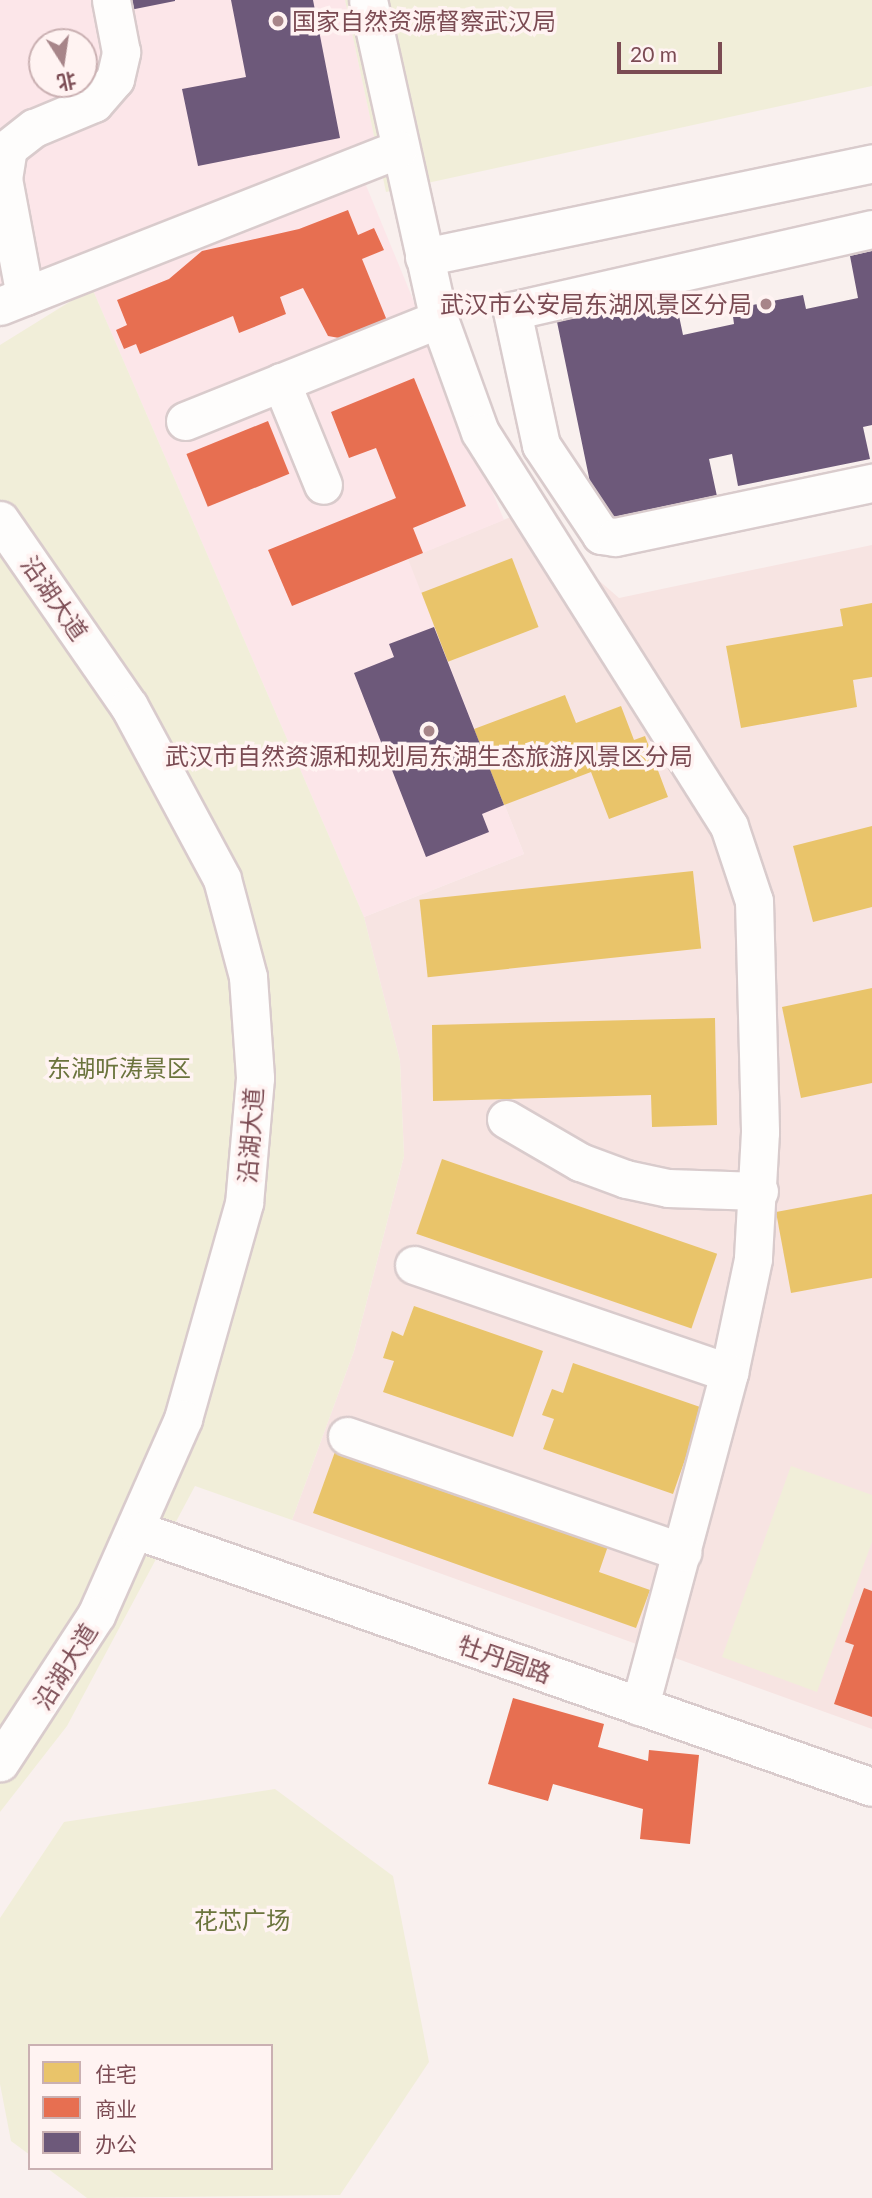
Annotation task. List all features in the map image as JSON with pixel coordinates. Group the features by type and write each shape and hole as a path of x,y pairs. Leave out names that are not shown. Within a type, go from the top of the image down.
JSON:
{"street":[{"path":"111,0 121,52 115,79 94,103 34,128 8,148 3,179 12,301 398,149"},
{"path":"368,0 398,149 439,319 480,432 729,826 749,875 758,936 759,1191 730,1373 640,1706"},
{"path":"424,257 872,163"},
{"path":"872,229 512,311 541,445 601,535 615,537 872,483"},
{"path":"185,421 439,319"},
{"path":"281,382 323,485"},
{"name":"沿湖大道","path":"0,520 129,706 197,827 222,879 248,977 255,1078 244,1203 203,1357 139,1531 57,1683 0,1762"},
{"path":"506,1119 580,1162 626,1178 668,1188 759,1191"},
{"path":"414,1265 730,1373"},
{"path":"347,1436 682,1552"},
{"name":"牡丹园路","path":"139,1531 872,1787"}],"shaded area":[{"path":"0,0 345,0 376,145 0,287"},
{"path":"363,178 504,520 408,559 524,854 364,917 92,288"},
{"path":"545,503 596,578 619,598 872,545 872,1729 292,1520 354,1351 404,1156 400,1061 364,917 524,854 407,559"}],"green space":[{"path":"345,0 872,0 872,86 386,192"},
{"name":"东湖听涛景区","path":"92,288 364,917 400,1061 404,1156 354,1351 292,1520 195,1486 67,1726 0,1812 0,345"},
{"path":"791,1466 872,1495 872,1542 817,1692 722,1657"},
{"name":"花芯广场","path":"275,1789 393,1876 429,2062 340,2195 87,2198 50,2170 273,2170 273,2044 28,2044 28,2154 11,2141 0,2084 0,1918 64,1822"}],"building: 住宅":[{"path":"512,558 539,627 448,662 421,593"},
{"path":"872,603 872,677 853,680 857,707 741,728 726,646 843,626 840,609"},
{"path":"565,695 576,723 621,706 634,740 645,736 668,797 609,819 591,772 504,805 474,729"},
{"path":"872,826 872,907 813,922 793,846"},
{"path":"693,871 701,949 428,977 420,900"},
{"path":"872,988 872,1083 801,1098 782,1007"},
{"path":"715,1018 717,1125 652,1127 651,1095 433,1101 432,1025"},
{"path":"442,1159 717,1254 691,1328 416,1234"},
{"path":"872,1194 872,1278 791,1293 776,1212"},
{"path":"414,1306 543,1351 513,1437 383,1392 394,1361 383,1358 392,1331 403,1336"},
{"path":"573,1363 703,1408 673,1494 543,1449 554,1419 542,1415 552,1389 563,1393"},
{"path":"336,1449 608,1546 599,1572 650,1590 636,1628 313,1513"}],"building: 商业":[{"path":"348,210 358,235 374,228 384,250 362,259 388,323 345,339 328,336 303,288 280,297 286,314 239,333 233,316 140,354 136,344 124,349 116,330 127,325 117,300 169,279 202,251 299,229"},
{"path":"414,378 466,506 413,528 423,553 292,606 268,550 396,498 376,448 349,458 331,412"},
{"path":"268,421 289,474 208,507 186,454"},
{"path":"864,1588 872,1591 872,1717 834,1704 854,1645 845,1642"},
{"path":"513,1698 604,1724 598,1747 648,1761 649,1750 699,1755 690,1844 640,1839 643,1809 553,1784 548,1801 488,1784"}],"building: 办公":[{"path":"129,0 175,0 175,1 130,10"},
{"path":"231,0 313,0 340,138 198,166 182,89 246,77"},
{"path":"872,251 872,425 863,427 870,459 738,486 732,454 709,459 718,501 599,526 556,317 674,292 683,335 734,324 732,309 803,295 806,309 858,298 850,256"},
{"path":"434,627 504,805 482,814 489,832 426,857 354,673 394,657 389,644"}],"place":[{"name":"国家自然资源督察武汉局","path":"278,21"},
{"name":"武汉市公安局东湖风景区分局","path":"766,304"},
{"name":"武汉市自然资源和规划局东湖生态旅游风景区分局","path":"429,731"}]}
